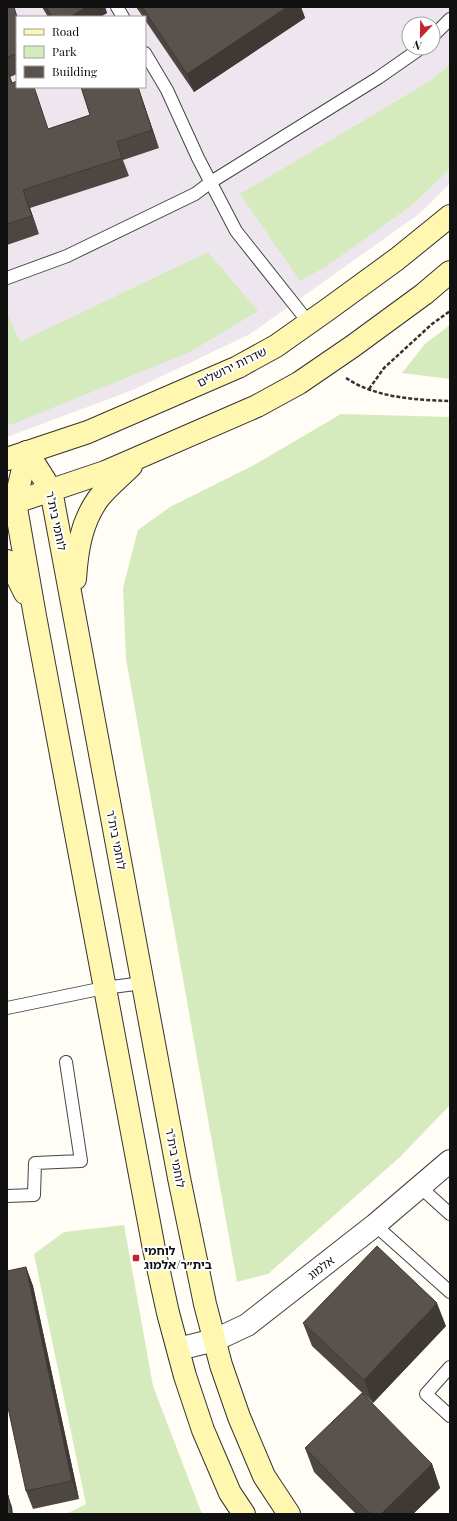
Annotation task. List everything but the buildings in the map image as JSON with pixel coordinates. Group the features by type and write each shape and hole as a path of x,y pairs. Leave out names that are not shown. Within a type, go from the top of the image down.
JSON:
{"street":[{"name":"שדרות ירושלים","path":"7,459 88,432 238,367 276,346 309,323 397,260 450,216"},
{"path":"11,503 104,472 257,406 299,383 325,365 424,294 450,272"},
{"path":"74,614 76,553 86,517 99,498 134,463 179,439"},
{"path":"27,452 11,503 35,616 104,988 152,1235 168,1313 185,1376 204,1430 230,1493 244,1514"},
{"name":"לוחמי בית\"ר","path":"27,452 51,490 143,983 205,1304 221,1365 242,1424 264,1476 289,1514"},
{"path":"7,561 17,577 35,616"},
{"name":"אלמוג","path":"178,1349 215,1340 247,1325 376,1225 419,1186 450,1161"}],"lane":[{"path":"117,7 122,16"},
{"path":"441,28 450,19"},
{"path":"146,55 167,90 198,158 236,231 309,323"},
{"path":"7,278 67,256 195,194 211,182 378,78 410,56"},
{"path":"7,1008 104,988 143,983"},
{"path":"7,1196 34,1195 35,1163 81,1161 66,1062"},
{"path":"419,1186 450,1214"},
{"path":"376,1225 450,1292"},
{"path":"450,1367 426,1394 450,1416"}],"path":[{"path":"369,389 384,368 432,324 450,311"},
{"path":"325,365 352,382 385,395 450,401"}],"shaded area":[{"path":"7,7 450,7 450,183 419,214 250,334 133,390 7,437"}],"green space":[{"path":"450,65 450,169 412,205 327,266 300,281 240,194 430,81"},
{"path":"208,252 258,311 190,352 13,424 7,425 7,312 20,342"},
{"path":"450,325 450,379 402,373 425,344"},
{"path":"341,414 450,417 450,1105 400,1157 268,1274 237,1282 126,659 123,588 138,530 170,507 254,465"},
{"path":"124,1225 153,1386 202,1514 66,1514 86,1504 34,1254 64,1232"}],"place":[{"name":"לוחמי בית״ר/אלמוג","path":"136,1258"}]}
